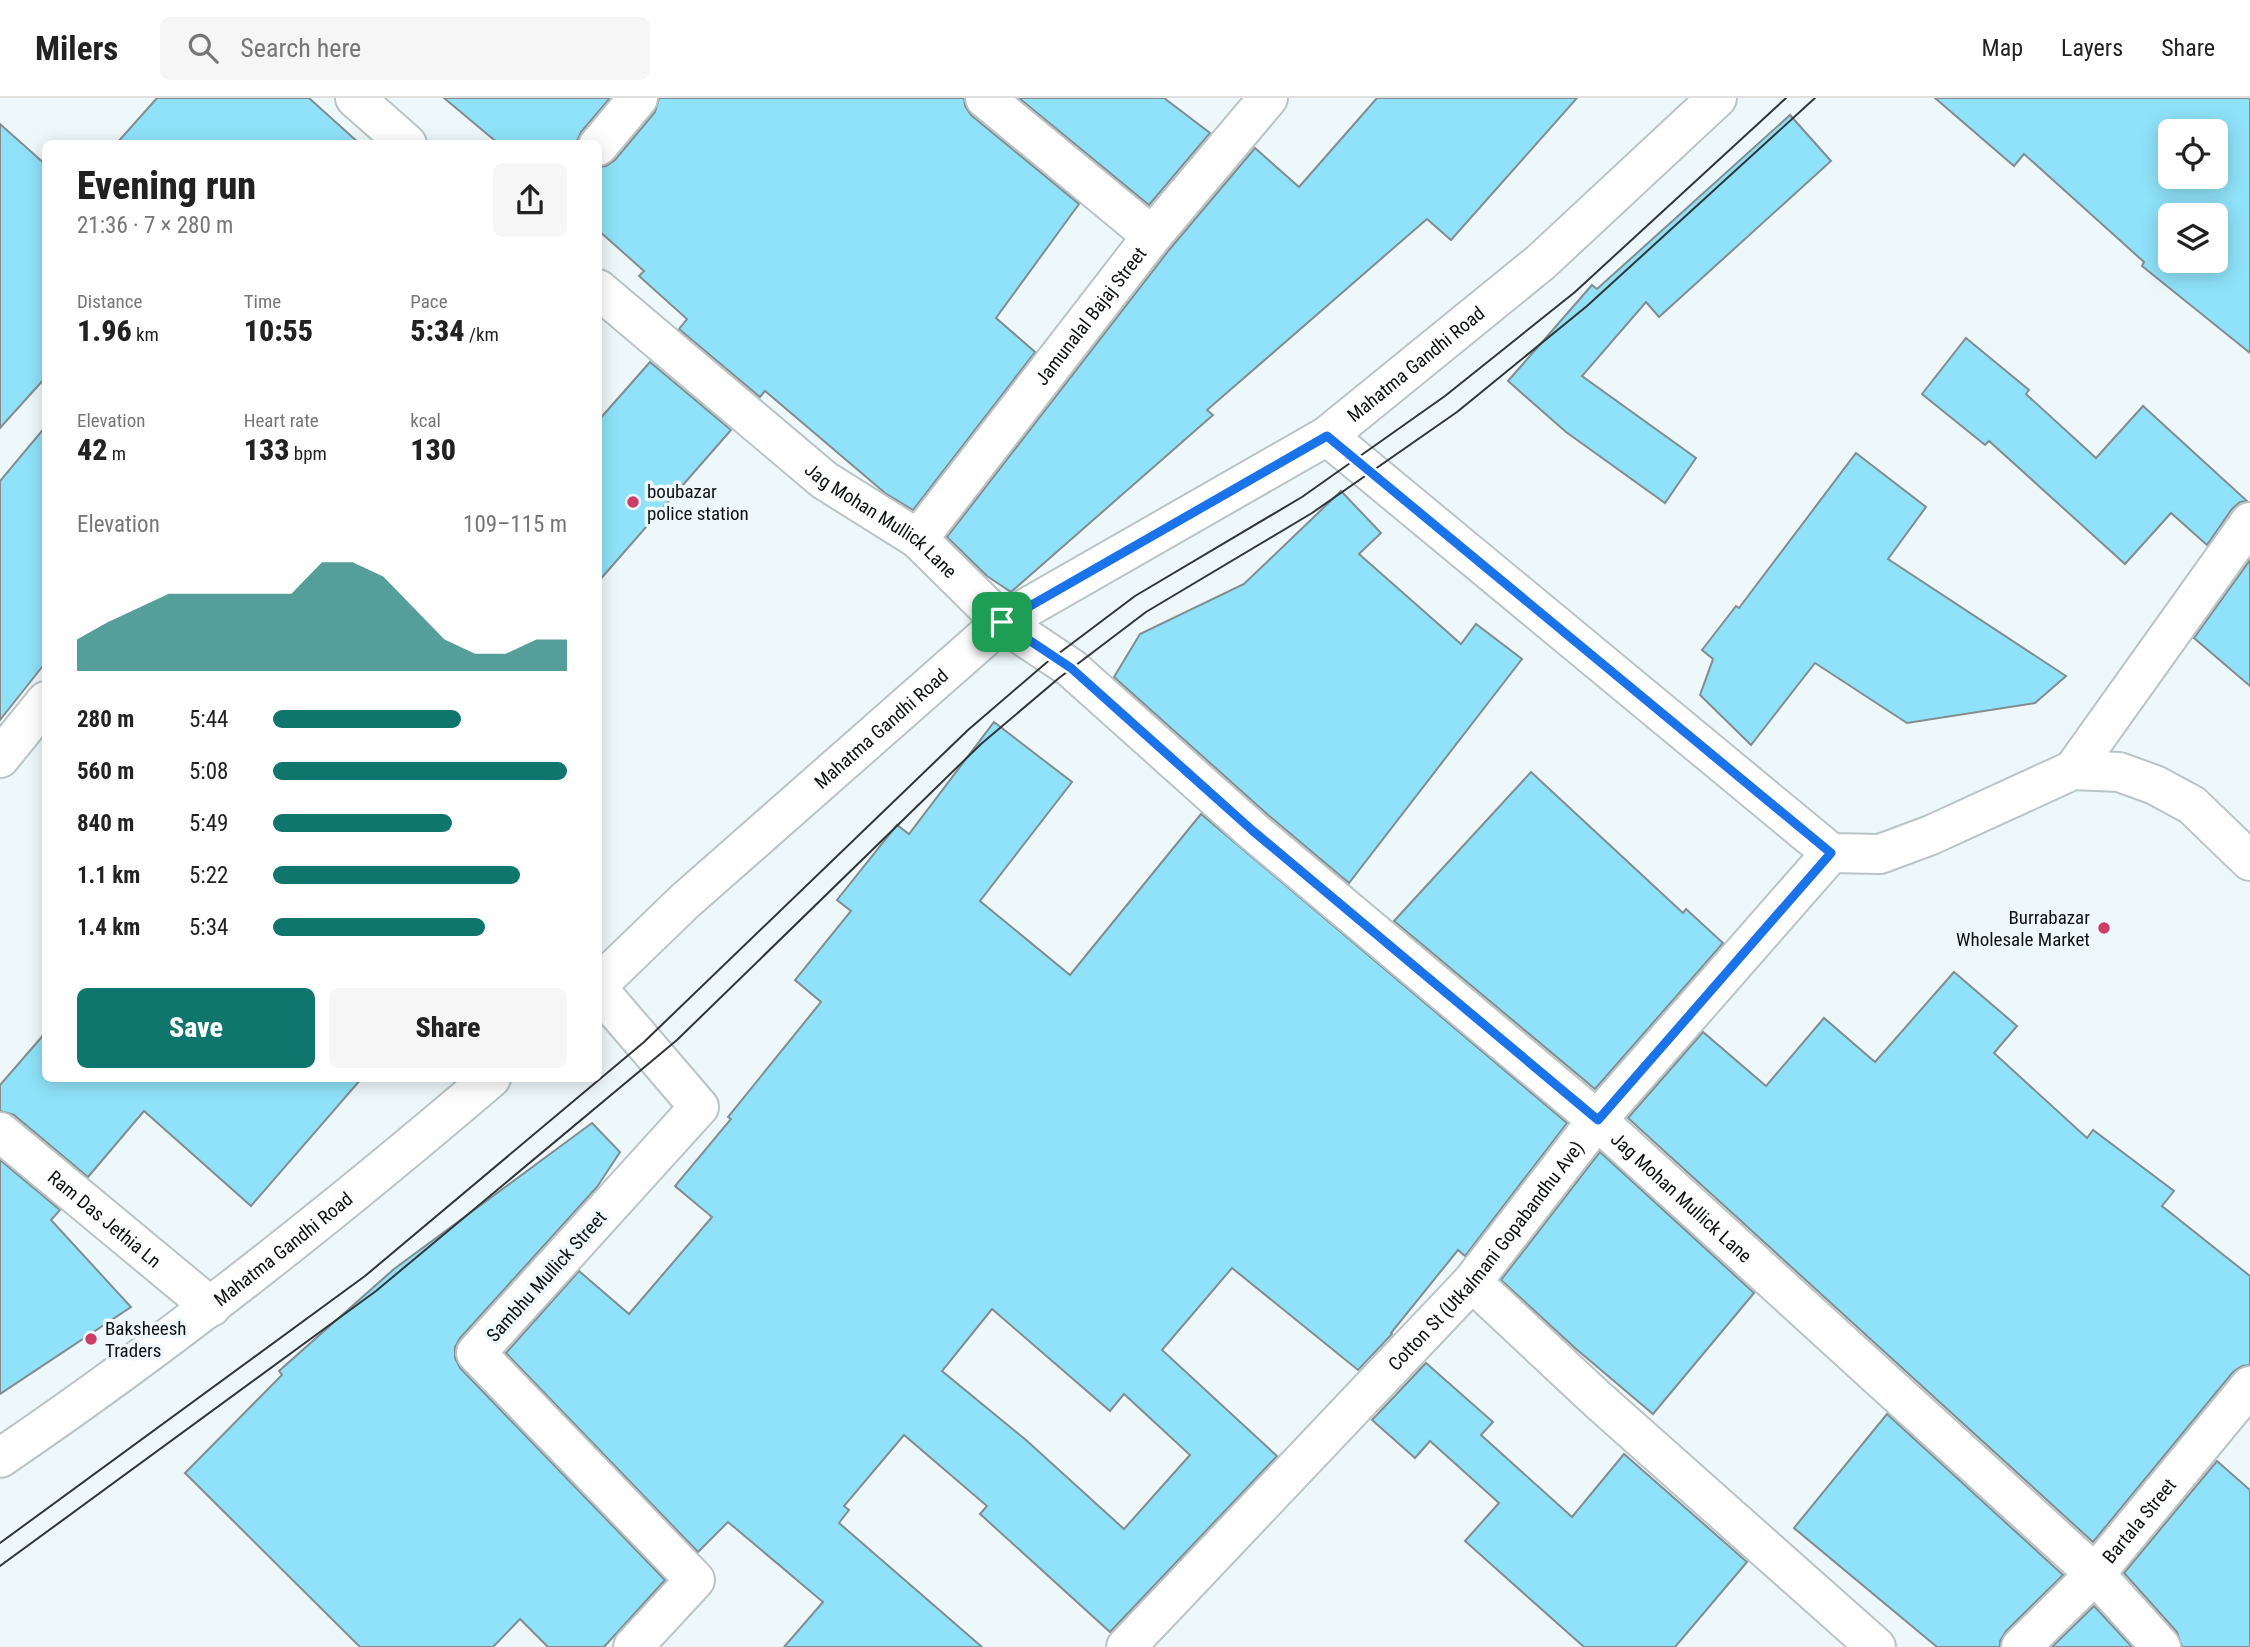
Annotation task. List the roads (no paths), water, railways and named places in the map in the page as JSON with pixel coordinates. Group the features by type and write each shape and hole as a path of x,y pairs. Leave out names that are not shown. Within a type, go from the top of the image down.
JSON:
{"main road":[{"path":"355,98 402,140"},
{"path":"602,141 638,98"},
{"path":"985,98 1152,236"},
{"name":"Jamunalal Bajaj Street","path":"918,539 1152,236 1268,98"},
{"name":"Mahatma Gandhi Road","path":"602,983 685,901 1002,622 1327,436 1541,262 1717,98"},
{"name":"Jag Mohan Mullick Lane","path":"602,292 824,480 918,539 1002,622 1071,668 1253,831 1598,1120 2095,1574 2161,1647"},
{"path":"1327,436 1831,853 1880,854 1931,835 2073,770 2119,772 2155,785 2192,805 2250,861"},
{"path":"2073,770 2250,522"},
{"path":"0,758 42,712"},
{"name":"Cotton St (Utkalmani Gopabandhu Ave)","path":"1126,1647 1472,1282 1598,1120 1831,853"},
{"name":"Sambhu Mullick Street","path":"602,992 699,1107 477,1353 695,1580 633,1647"},
{"name":"Mahatma Gandhi Road","path":"0,1458 95,1393 211,1307 473,1083"},
{"name":"Ram Das Jethia Ln","path":"0,1132 211,1307"},
{"path":"1472,1282 1597,1399 1876,1647"},
{"name":"Bartala Street","path":"2021,1647 2095,1574 2250,1386"}],"tram line":[{"path":"602,1077 644,1042 968,730 1046,663 1135,596 1302,497 1445,396 1575,292 1786,98"},
{"path":"0,1566 376,1291 677,1040 981,744 1059,678 1146,612 1312,513 1457,412 1587,306 1815,98"},
{"path":"0,1543 365,1276 596,1082"}],"place":[{"name":"boubazar police station","path":"633,502"},
{"name":"Burrabazar Wholesale Market","path":"2104,928"},
{"name":"Baksheesh Traders","path":"91,1339"}]}
